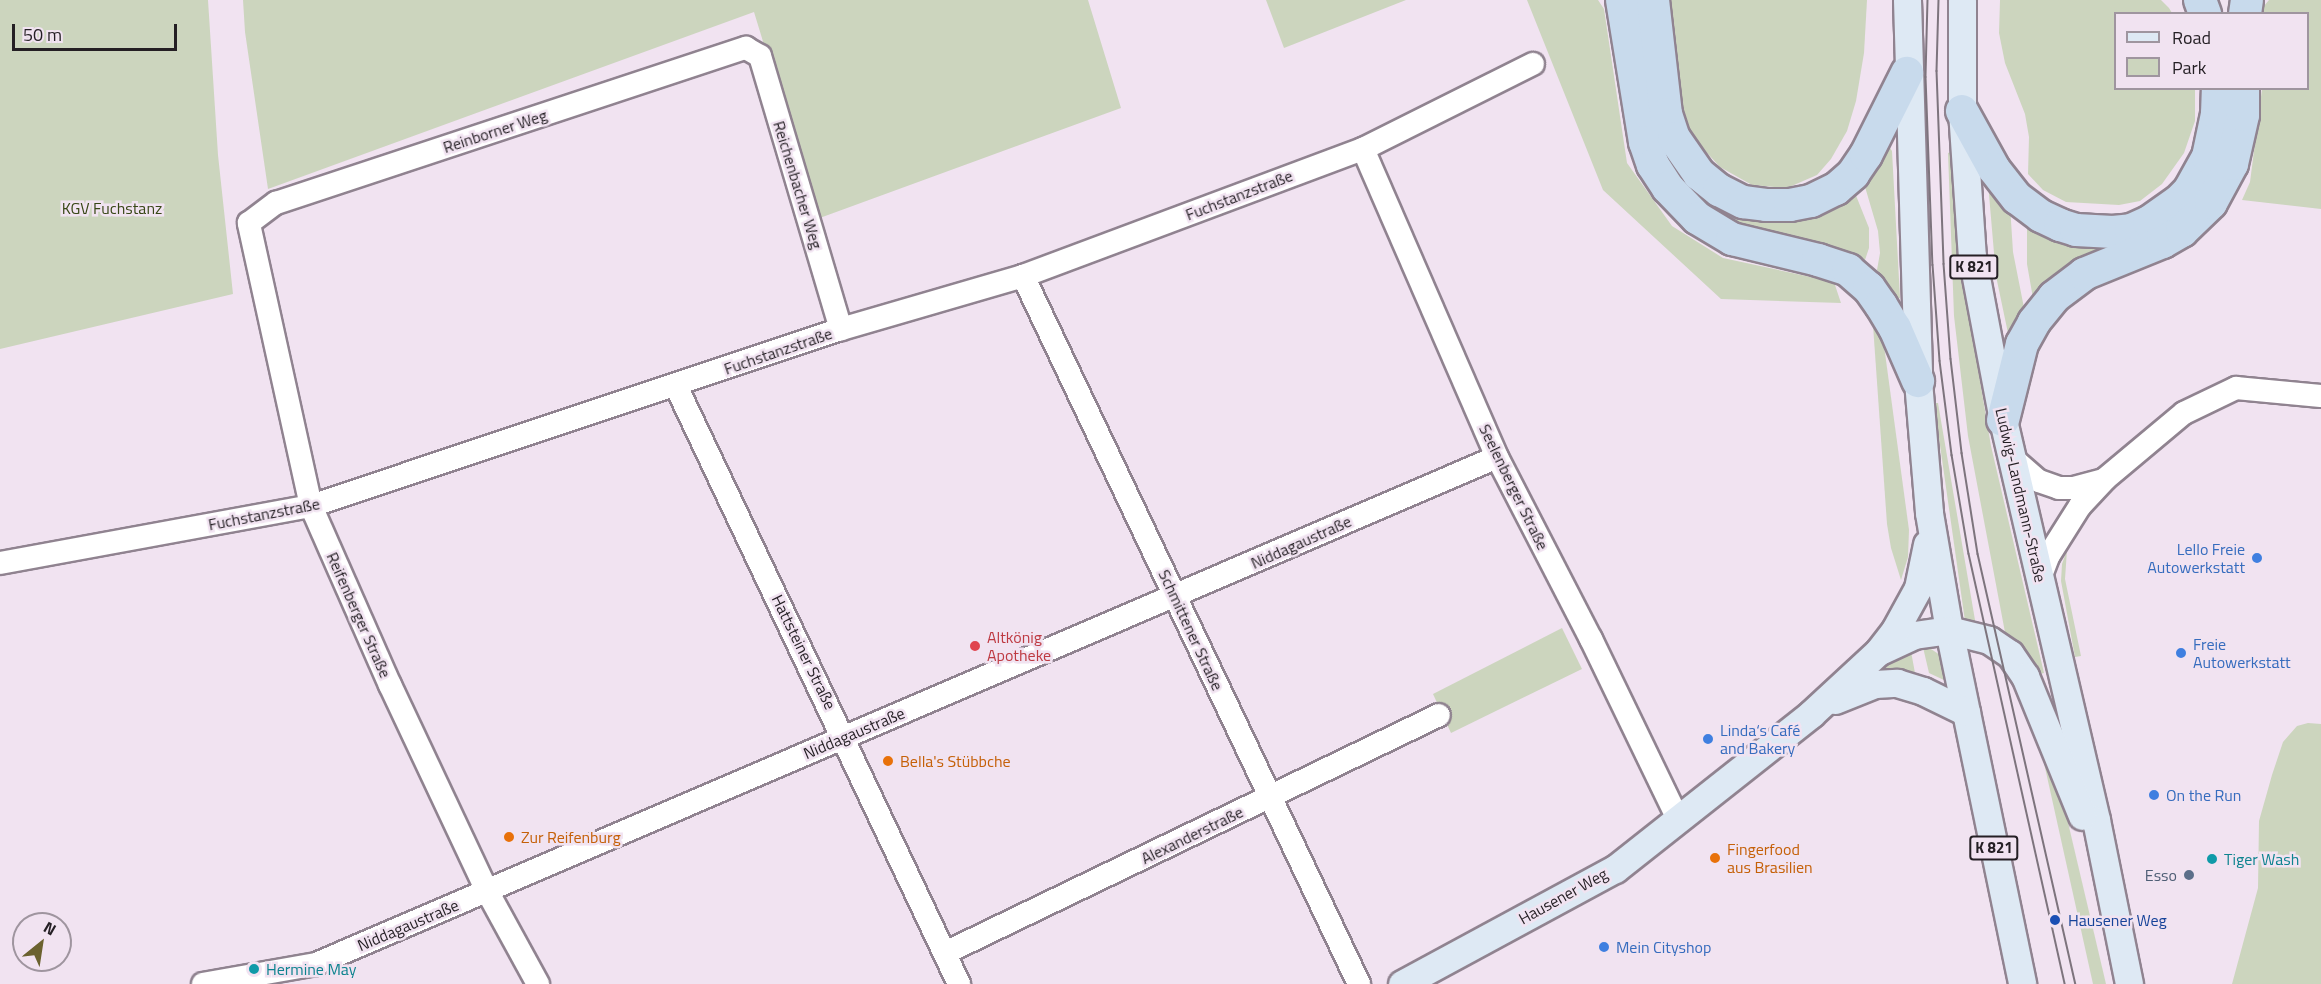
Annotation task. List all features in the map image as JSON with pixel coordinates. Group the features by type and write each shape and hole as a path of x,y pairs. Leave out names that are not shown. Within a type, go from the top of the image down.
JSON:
{"highway":[{"path":"1622,0 1645,142 1653,165 1674,195 1697,218 1732,239 1818,260 1848,270 1869,288 1881,305 1895,328 1918,381"},
{"path":"1653,0 1666,114 1674,138 1699,174 1719,190 1743,202 1766,206 1790,205 1811,201 1836,189 1853,174 1866,155 1907,73"},
{"path":"1962,111 1994,169 2017,198 2041,216 2060,225 2086,231 2113,232 2131,230 2156,218 2189,191 2208,157 2217,114 2218,90"},
{"path":"2003,420 2022,344 2034,322 2054,297 2084,274 2163,242 2182,231 2211,203 2232,164 2243,115 2243,90"}],"main road":[{"name":"K 821","path":"1907,0 1907,73 1918,381 1929,513 1949,630 2022,984"},
{"name":"Ludwig-Landmann-Straße","path":"1962,0 1962,111 1972,256 2010,456 2107,872 2129,984"},
{"path":"1878,652 1904,615 1918,588 1926,555 1929,513"},
{"path":"1878,652 1914,635 1949,630 1989,639 2010,654 2025,676 2045,729 2107,872"},
{"name":"Hausener Weg","path":"1402,984 1615,869 1811,714 1878,652"},
{"path":"1811,714 1848,693 1875,684 1897,683 1923,691 1966,712"}],"street":[{"name":"Reinborner Weg","path":"249,223 276,203 746,48"},
{"name":"Reichenbacher Weg","path":"746,48 760,56 841,329"},
{"name":"Fuchstanzstraße","path":"0,563 311,506 841,329 1023,276 1363,149 1533,64"},
{"name":"Seelenberger Straße","path":"1363,149 1497,457 1591,639 1678,819"},
{"name":"Reifenberger Straße","path":"249,223 311,506 390,685 487,891 538,984"},
{"name":"Schmittener Straße","path":"1023,276 1359,984"},
{"name":"Hattsteiner Straße","path":"676,386 959,984"},
{"path":"2040,578 2049,555 2066,525 2105,479 2184,413 2236,388 2321,396"},
{"path":"2010,456 2039,481 2059,488 2074,488 2105,479"},
{"name":"Niddagaustraße","path":"203,984 316,964 1176,597 1497,457"},
{"name":"Alexanderstraße","path":"945,953 1439,715"}],"green space":[{"name":"KGV Fuchstanz","path":"0,0 208,0 218,155 233,294 0,349"},
{"path":"243,0 1088,0 1121,108 817,219 754,12 268,189 245,32"},
{"path":"1266,0 1406,0 1284,48"},
{"path":"1527,0 1598,0 1604,9 1627,163 1672,226 1723,258 1834,282 1841,303 1721,299 1603,190"},
{"path":"1670,0 1867,0 1864,53 1856,101 1847,131 1831,159 1817,175 1787,188 1752,185 1720,167 1696,141 1684,119 1676,87"},
{"path":"2000,0 2161,0 2171,12 2114,12 2114,90 2195,90 2195,121 2184,153 2162,184 2140,201 2119,205 2066,202 2043,190 2028,174 2029,137 2025,114 2005,63 1999,33"},
{"path":"2269,0 2321,0 2321,209 2242,200 2250,182 2262,90 2309,90 2309,12 2264,12 2264,6"},
{"path":"1888,145 1892,151 1900,298 1897,299 1877,270 1880,253 1878,231 1863,180"},
{"path":"1659,147 1709,194 1853,188 1869,228 1869,248 1865,260 1761,232 1713,211 1682,184"},
{"path":"1951,152 1978,369 1991,446 2044,673 2036,675 2007,643 1968,436 1954,316 1948,153"},
{"path":"2224,160 2034,304 2027,264 2027,219 2100,244"},
{"path":"1988,183 2010,205 2013,252 2026,318 2009,338 1996,276"},
{"path":"1872,311 1881,331 1885,353 1909,530 1908,557 1901,580 1891,548 1887,524"},
{"path":"1934,403 1938,403 1976,626 1965,621"},
{"path":"2067,550 2065,579 2081,656 2075,657 2061,581 2062,564"},
{"path":"1562,628 1582,669 1451,733 1433,694"},
{"path":"1922,643 1940,655 1946,681 1929,673"},
{"path":"1910,646 1915,673 1896,669 1876,673 1873,664"},
{"path":"2308,723 2321,724 2321,984 2232,984 2258,888 2259,821 2272,775 2283,742 2297,726"},
{"path":"2044,763 2053,772 2062,797 2106,984 2093,984"}],"tram line":[{"path":"1928,0 1926,77 1933,265 1940,361 1952,455 1969,554 2065,984"},
{"path":"1939,0 1937,71 1944,264 1951,359 1962,453 1978,554 2076,984"}],"place":[{"name":"Lello Freie Autowerkstatt","path":"2257,558"},
{"name":"Altkönig Apotheke","path":"975,646"},
{"name":"Freie Autowerkstatt","path":"2181,653"},
{"name":"Linda‘s Café and Bakery","path":"1708,739"},
{"name":"Bella's Stübbche","path":"888,761"},
{"name":"On the Run","path":"2154,795"},
{"name":"Zur Reifenburg","path":"509,837"},
{"name":"Fingerfood aus Brasilien","path":"1715,858"},
{"name":"Tiger Wash","path":"2212,859"},
{"name":"Esso","path":"2189,875"},
{"name":"Hausener Weg","path":"2055,920"},
{"name":"Mein Cityshop","path":"1604,947"},
{"name":"Hermine May","path":"254,969"}]}
